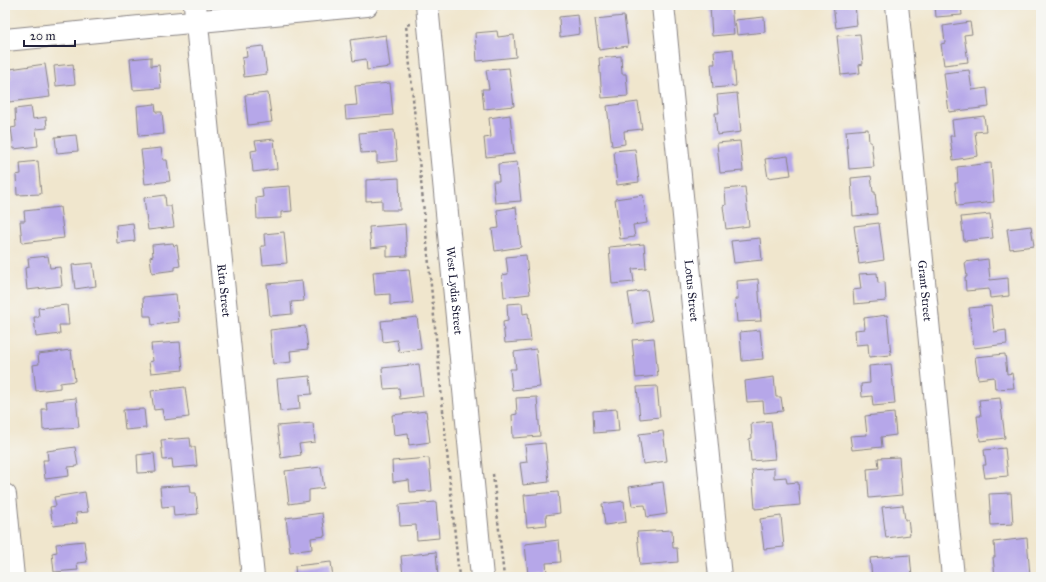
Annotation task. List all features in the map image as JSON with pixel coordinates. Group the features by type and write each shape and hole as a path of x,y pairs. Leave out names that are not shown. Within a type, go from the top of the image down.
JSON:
{"street":[{"path":"5,40 196,13 367,5"},
{"name":"West Lydia Street","path":"427,5 482,577"},
{"name":"Lotus Street","path":"664,5 720,577"},
{"name":"Grant Street","path":"897,5 953,577"},
{"name":"Rita Street","path":"196,13 253,577"},
{"path":"5,495 13,577"}],"building":[{"path":"731,5 734,34 712,36 710,6"},
{"path":"833,5 855,5 857,25 836,28"},
{"path":"935,5 961,5 962,15 936,17"},
{"path":"578,15 580,34 560,37 559,17"},
{"path":"624,16 628,46 599,50 595,19"},
{"path":"764,17 765,32 737,35 735,20"},
{"path":"970,22 972,34 964,35 968,62 944,65 941,44 945,43 943,26"},
{"path":"497,31 498,37 514,35 516,57 477,61 475,33"},
{"path":"860,34 863,64 859,65 860,73 841,75 837,36"},
{"path":"386,35 390,67 367,70 366,59 353,61 350,40"},
{"path":"263,46 267,74 244,77 242,58 247,57 246,48"},
{"path":"733,49 736,86 713,88 711,64 715,64 714,51"},
{"path":"621,56 622,74 626,74 628,96 602,98 599,58"},
{"path":"151,57 151,66 159,65 161,88 133,90 130,59"},
{"path":"45,64 50,97 9,102 6,80 11,79 10,69"},
{"path":"73,64 75,84 56,86 54,66"},
{"path":"509,68 514,106 484,109 482,89 489,89 486,70"},
{"path":"969,70 972,90 987,88 989,107 949,112 944,73"},
{"path":"390,83 393,115 346,119 345,106 357,105 355,86"},
{"path":"268,93 272,122 248,125 245,95"},
{"path":"737,93 741,132 717,135 715,113 719,113 717,95"},
{"path":"638,102 642,129 624,131 625,144 612,146 607,106"},
{"path":"155,104 156,112 162,112 164,134 139,136 137,106"},
{"path":"31,107 33,119 46,117 47,128 36,129 38,146 14,149 11,128 16,127 15,109"},
{"path":"510,115 514,154 486,157 484,138 491,137 489,118"},
{"path":"984,116 986,131 975,132 978,156 953,160 950,136 954,136 952,120"},
{"path":"868,129 874,167 849,169 846,131"},
{"path":"394,130 397,161 377,163 377,152 361,153 359,133"},
{"path":"76,135 78,151 57,153 55,137"},
{"path":"274,139 277,169 253,172 251,151 257,150 255,141"},
{"path":"740,141 743,171 720,173 717,143"},
{"path":"161,148 163,160 167,160 170,181 145,184 141,150"},
{"path":"635,149 639,182 617,185 614,151"},
{"path":"788,156 791,175 768,178 765,159"},
{"path":"38,161 41,194 17,195 16,175 21,174 20,163"},
{"path":"517,162 521,201 495,203 493,181 499,181 498,164"},
{"path":"991,163 994,202 957,206 955,183 958,183 957,167"},
{"path":"871,176 873,192 875,192 877,214 853,216 851,178"},
{"path":"399,178 400,210 382,210 382,200 366,201 366,180"},
{"path":"290,186 292,211 281,212 281,218 257,219 256,198 263,197 262,188"},
{"path":"745,187 749,226 726,229 723,206 726,205 725,189"},
{"path":"165,195 166,206 171,206 174,227 148,230 144,198"},
{"path":"643,195 647,223 633,225 635,237 620,239 615,199"},
{"path":"60,207 64,238 22,243 20,221 25,221 24,211"},
{"path":"516,207 521,247 495,251 492,229 499,228 497,210"},
{"path":"990,214 993,238 964,241 961,217"},
{"path":"133,223 135,241 117,243 116,225"},
{"path":"879,223 884,260 859,264 854,226"},
{"path":"405,224 407,256 387,257 387,246 371,248 369,227"},
{"path":"1031,226 1034,246 1010,249 1007,229"},
{"path":"284,232 287,263 263,265 261,246 265,246 264,234"},
{"path":"760,238 762,260 734,263 731,241"},
{"path":"173,243 174,246 177,245 180,266 175,267 175,270 152,273 150,257 153,256 152,245"},
{"path":"644,244 646,268 632,269 634,282 612,284 609,247"},
{"path":"526,255 530,294 504,297 502,275 508,274 506,257"},
{"path":"48,256 50,268 60,267 62,286 27,290 25,268 29,267 28,258"},
{"path":"988,259 990,280 1008,278 1009,296 990,298 989,289 966,291 965,277 967,277 965,262"},
{"path":"93,263 96,286 75,289 72,265"},
{"path":"409,269 413,303 390,305 390,294 375,295 373,272"},
{"path":"877,273 878,283 885,282 886,301 854,304 853,290 861,289 859,274"},
{"path":"758,279 761,321 737,322 735,299 738,299 737,281"},
{"path":"302,281 304,301 291,302 292,314 270,316 267,284"},
{"path":"647,290 652,321 633,324 628,293"},
{"path":"176,294 179,322 152,325 151,316 144,316 143,297"},
{"path":"522,303 523,314 528,313 531,341 505,343 503,322 508,321 507,304"},
{"path":"67,305 69,325 59,325 60,334 36,337 34,317 39,317 38,308"},
{"path":"991,306 994,332 1006,330 1007,344 974,348 969,308"},
{"path":"887,315 891,355 869,357 868,344 856,345 855,330 865,329 864,318"},
{"path":"417,317 421,349 399,352 397,340 383,342 381,321"},
{"path":"305,326 308,349 290,351 291,362 273,364 270,330"},
{"path":"760,330 763,359 742,361 740,332"},
{"path":"654,338 658,376 636,378 632,340"},
{"path":"180,342 183,370 151,373 149,362 153,361 151,344"},
{"path":"536,349 540,387 512,390 510,369 516,369 514,352"},
{"path":"71,350 75,381 60,383 60,388 36,391 33,365 39,364 38,354"},
{"path":"1005,354 1007,374 1012,373 1014,388 995,389 994,377 978,379 975,357"},
{"path":"419,364 423,396 400,399 399,388 384,389 382,368"},
{"path":"891,364 895,404 873,406 872,396 862,397 861,384 870,383 869,366"},
{"path":"310,376 312,394 299,395 300,409 280,411 277,379"},
{"path":"774,377 776,397 781,397 783,411 764,413 763,401 747,402 745,381"},
{"path":"657,386 660,417 640,419 637,387"},
{"path":"185,387 189,417 164,420 162,409 154,410 151,391"},
{"path":"537,397 540,436 513,438 512,415 517,414 516,398"},
{"path":"76,398 79,427 43,430 42,409 47,409 46,401"},
{"path":"1000,398 1005,438 980,441 977,416 981,416 979,400"},
{"path":"144,409 146,428 125,430 123,410"},
{"path":"617,409 619,431 594,433 593,411"},
{"path":"426,411 430,442 409,445 408,433 394,435 392,415"},
{"path":"894,413 896,435 881,437 882,447 852,450 850,436 867,435 865,416"},
{"path":"771,421 775,459 751,461 749,439 752,438 751,423"},
{"path":"313,423 315,442 299,444 301,455 281,458 277,426"},
{"path":"663,431 667,461 643,464 639,434"},
{"path":"190,438 191,447 195,447 197,466 173,468 172,459 163,460 161,440"},
{"path":"545,443 549,482 523,485 520,463 527,462 525,445"},
{"path":"75,447 78,466 68,467 69,476 45,479 43,460 48,460 47,451"},
{"path":"1005,448 1008,476 985,478 983,465 986,465 984,450"},
{"path":"154,453 156,472 138,473 137,455"},
{"path":"899,457 902,495 869,498 867,469 879,468 878,458"},
{"path":"429,458 432,491 410,492 409,480 393,482 392,461"},
{"path":"321,467 324,488 309,490 309,501 289,504 285,471"},
{"path":"774,468 774,478 786,477 787,483 798,482 800,505 755,509 752,470"},
{"path":"663,482 667,514 647,517 645,505 632,506 629,487"},
{"path":"190,485 191,493 196,493 198,514 174,516 173,506 162,507 160,487"},
{"path":"85,492 88,512 76,513 77,523 53,526 50,507 56,506 54,497"},
{"path":"558,492 560,513 546,515 547,525 527,527 524,495"},
{"path":"1011,493 1013,524 991,525 989,494"},
{"path":"624,501 626,522 605,525 602,504"},
{"path":"436,502 439,538 417,540 416,525 400,526 399,505"},
{"path":"903,505 905,520 908,520 910,535 886,538 882,507"},
{"path":"322,513 325,536 311,538 312,549 290,552 286,518"},
{"path":"781,516 784,547 764,549 760,519"},
{"path":"672,530 673,548 677,548 678,562 640,565 637,532"},
{"path":"1027,538 1030,576 995,577 993,557 995,557 994,542"},
{"path":"559,540 561,562 546,563 547,573 528,575 525,544"},
{"path":"84,541 87,562 77,563 78,570 54,572 52,553 57,552 56,544"},
{"path":"436,552 438,577 419,577 419,574 403,576 401,556"},
{"path":"910,555 912,577 872,577 870,558"},
{"path":"331,562 333,577 296,577 295,566"}]}
